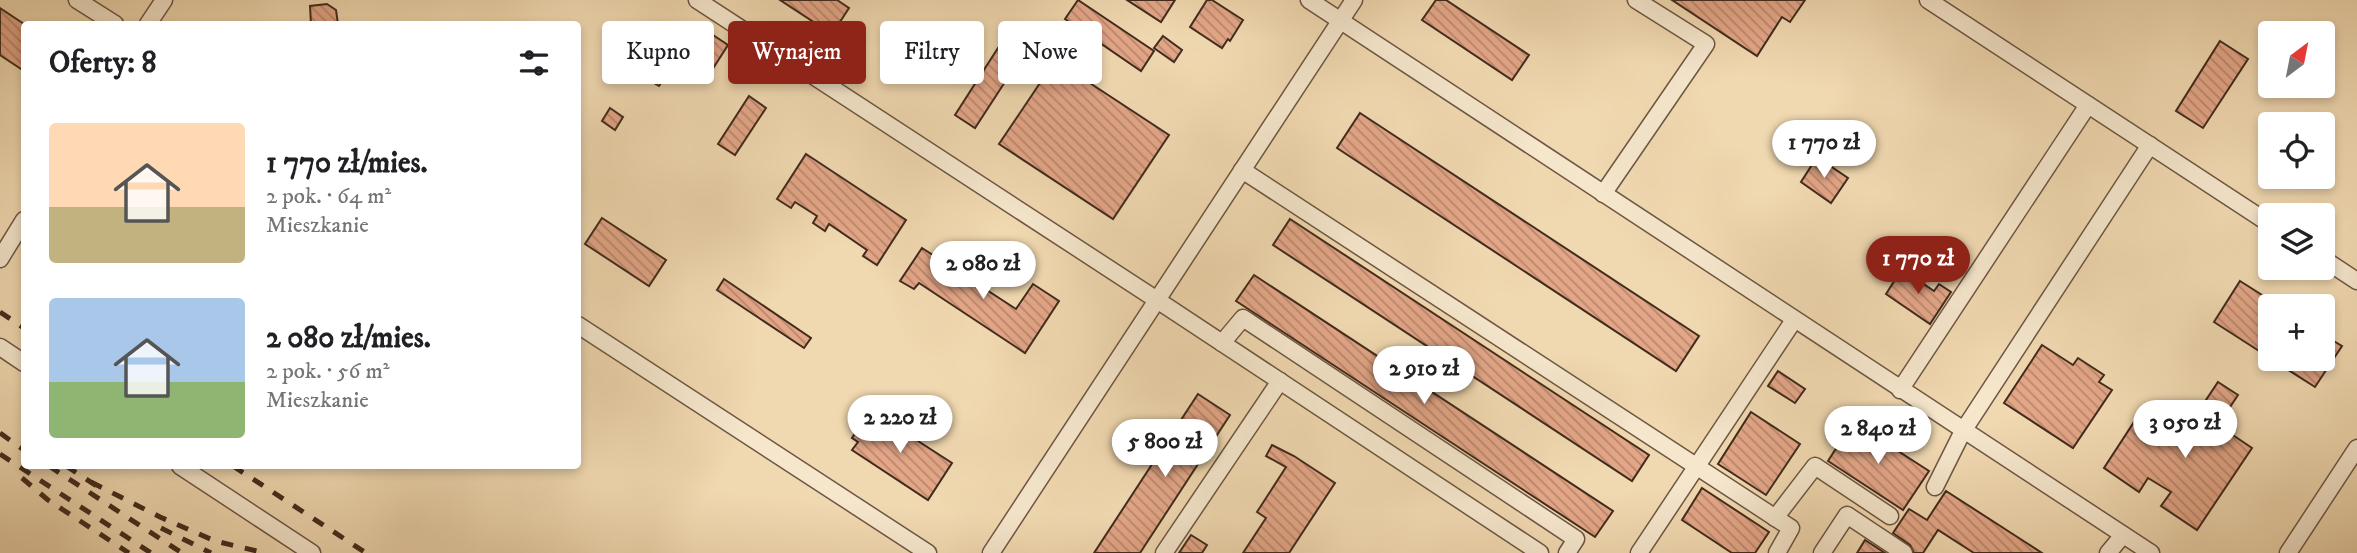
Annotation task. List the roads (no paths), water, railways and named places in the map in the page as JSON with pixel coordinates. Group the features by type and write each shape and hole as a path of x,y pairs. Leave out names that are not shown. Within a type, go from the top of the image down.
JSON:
{"lane":[{"path":"78,0 110,21"},
{"path":"150,21 164,0"},
{"path":"696,0 1540,553"},
{"path":"1309,0 2151,553"},
{"path":"990,553 1354,0"},
{"path":"1603,194 1706,44 1636,0"},
{"path":"1928,0 2258,216"},
{"path":"1900,390 2088,105"},
{"path":"1935,487 1963,431 2150,145"},
{"path":"1242,170 1791,528 1777,553"},
{"path":"0,258 21,225"},
{"path":"2335,267 2357,281"},
{"path":"1222,343 1242,318 1576,539 1567,553"},
{"path":"1639,553 1794,320"},
{"path":"581,327 928,553"},
{"path":"0,347 21,361"},
{"path":"1164,553 1280,381"},
{"path":"2288,553 2357,448"},
{"path":"1775,518 1815,466 1890,516"},
{"path":"185,469 312,553"},
{"path":"1822,553 1847,515 1905,553"},
{"path":"2108,553 2123,535"}],"railway":[{"path":"0,312 21,326"},
{"path":"0,433 21,448"},
{"path":"0,454 21,468"},
{"path":"23,469 151,553"},
{"path":"54,469 182,553"},
{"path":"71,469 100,488"},
{"path":"238,469 366,553"},
{"path":"22,478 48,500 129,553"},
{"path":"91,482 215,541 265,553"},
{"path":"161,528 211,553"}]}
